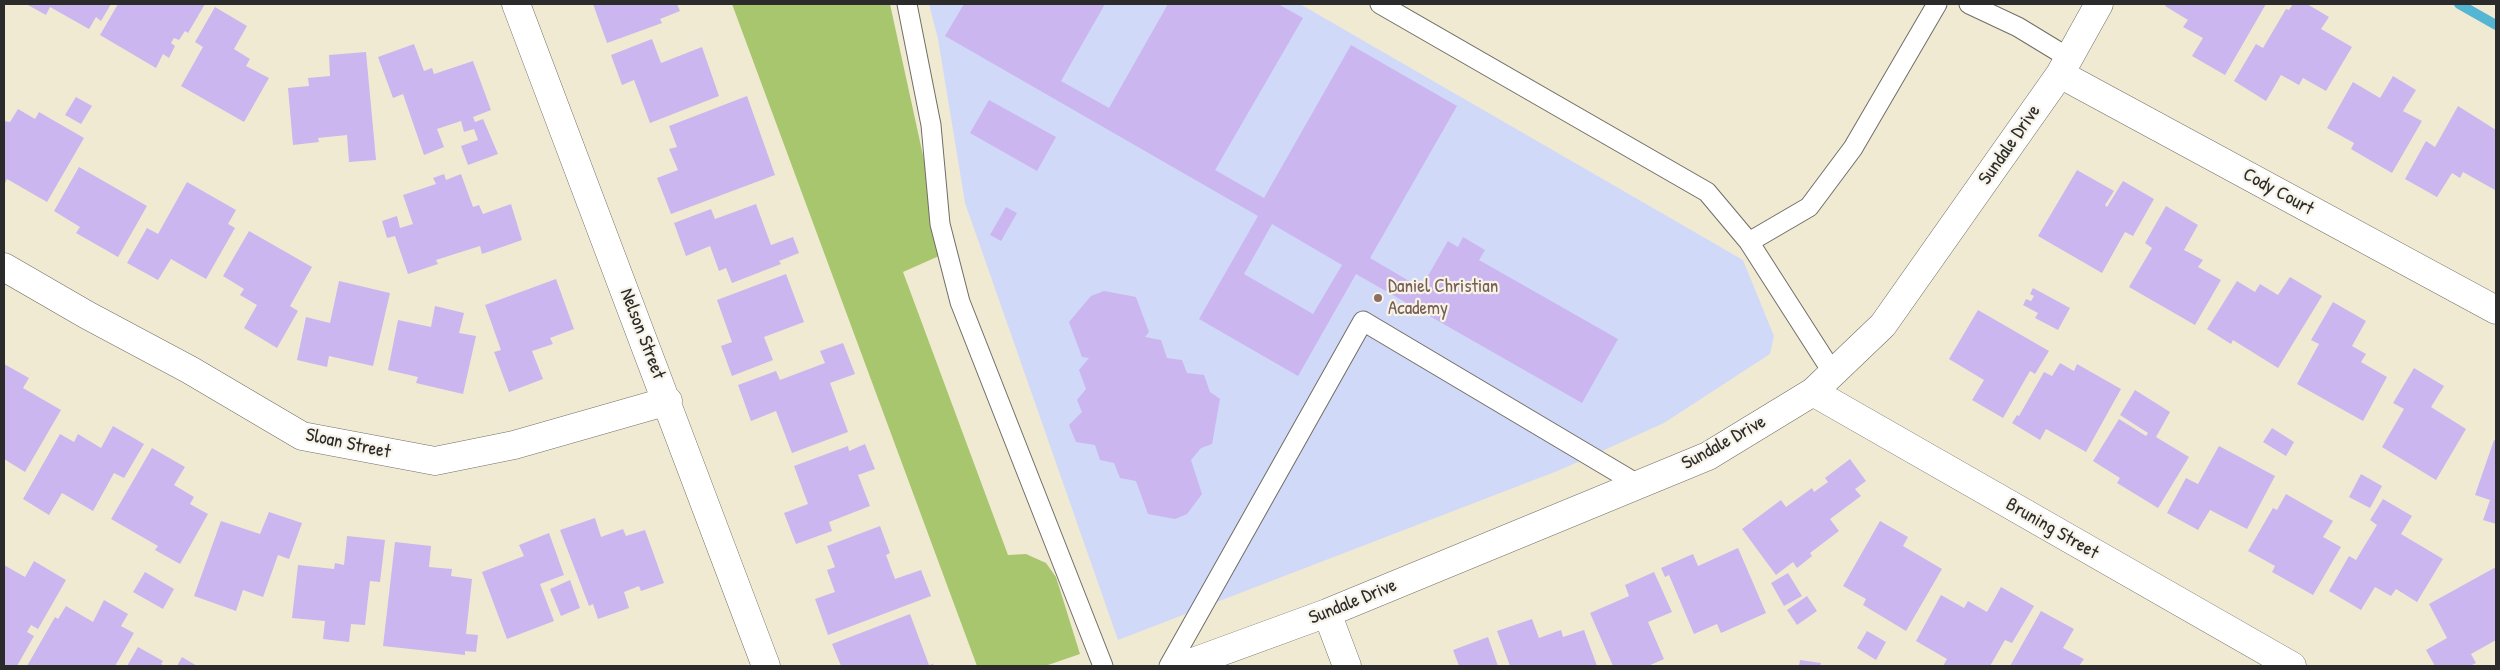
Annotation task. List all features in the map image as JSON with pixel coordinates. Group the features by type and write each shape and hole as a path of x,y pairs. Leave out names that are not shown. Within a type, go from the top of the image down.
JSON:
{"street":[{"name":"Nelson Street","path":"516,4 668,401 766,666"},
{"name":"Sundale Drive","path":"1182,666 1327,613 1708,456 1813,392 1883,325 2065,66 2099,4"},
{"name":"Cody Court","path":"2065,66 2496,310"},
{"name":"Sloan Street","path":"4,267 190,370 302,436 435,461 514,445 668,401"},
{"name":"Bruning Street","path":"1813,392 2292,666"},
{"path":"1327,613 1347,666"}],"lane":[{"path":"907,4 931,125 940,224 960,302 1102,666"},
{"path":"1380,4 1708,192 1749,242 1833,373"},
{"path":"1749,242 1809,208 1853,148 1937,4"},
{"path":"1969,4 2018,27 2065,66"},
{"path":"1169,666 1363,321 1639,485"}],"shaded area":[{"name":"Daniel Christian Academy","path":"929,4 1300,4 1743,260 1774,336 1770,354 1664,423 1560,470 1118,640 965,203 938,39"}],"green space":[{"path":"732,4 890,4 924,160 939,256 903,272 1008,555 1026,554 1046,563 1056,577 1080,654 1045,666 977,666"}],"building":[{"path":"26,4 111,4 101,21 96,17 89,29 50,7 46,15"},
{"path":"118,4 205,4 188,33 185,31 179,40 174,38 171,43 175,46 169,58 163,54 156,68 100,35"},
{"path":"593,4 677,4 680,11 660,19 662,23 607,43"},
{"path":"964,4 1105,4 1061,81 1109,108 1168,4 1278,4 1303,18 1215,170 1264,198 1351,45 1457,106 1370,258 1421,288 1448,241 1458,247 1463,237 1485,250 1479,260 1618,339 1582,403 1356,274 1298,376 1199,319 1258,216 945,36","holes":["1272,224 1342,265 1313,314 1244,274"]},
{"path":"2166,4 2266,4 2225,75 2192,56 2203,38 2183,27 2188,20 2165,6"},
{"path":"2293,4 2307,4 2329,17 2321,29 2352,47 2326,91 2303,78 2299,85 2281,75 2266,101 2234,81 2256,44 2263,48 2286,9 2289,10"},
{"path":"215,7 247,26 234,49 250,59 246,66 269,78 244,122 181,86 203,47 195,42"},
{"path":"652,39 661,63 702,47 719,96 650,123 634,80 622,85 611,55"},
{"path":"414,44 424,71 432,68 434,74 473,61 491,110 473,117 475,122 483,119 498,154 468,165 461,146 478,140 474,129 464,132 461,121 437,129 444,147 424,155 403,94 393,98 378,57"},
{"path":"366,52 376,160 349,162 347,135 318,138 319,142 293,145 288,88 309,86 308,78 330,76 329,55"},
{"path":"2393,76 2416,90 2403,111 2422,121 2392,173 2351,149 2354,143 2327,128 2353,82 2380,98"},
{"path":"747,96 775,175 671,214 657,178 678,170 669,149 677,147 669,126"},
{"path":"76,97 92,106 81,124 65,115"},
{"path":"989,100 1056,137 1037,171 970,133"},
{"path":"2458,106 2496,130 2496,187 2495,190 2463,172 2460,178 2452,173 2437,197 2405,179 2426,141 2435,147"},
{"path":"18,109 35,119 39,112 84,138 47,202 7,179 4,185 4,121 10,122"},
{"path":"79,167 147,206 118,257 76,233 80,227 54,211"},
{"path":"2077,170 2114,191 2105,205 2107,207 2123,181 2154,199 2133,236 2125,232 2102,273 2038,236"},
{"path":"444,174 446,180 461,174 473,207 479,205 483,214 511,204 522,240 482,254 480,246 436,260 438,264 408,274 395,236 387,238 382,221 397,216 400,228 413,224 403,195 436,184 433,178"},
{"path":"187,182 236,210 228,224 235,228 206,279 171,259 158,280 127,263 147,228 158,234"},
{"path":"756,204 771,245 793,237 799,253 779,261 781,264 732,283 726,268 719,271 710,246 686,256 674,223 711,209 715,219"},
{"path":"2166,206 2198,225 2184,250 2203,260 2198,267 2221,280 2195,325 2129,287 2152,248 2145,243"},
{"path":"1006,207 1017,213 1001,241 990,235"},
{"path":"249,231 312,267 290,306 298,311 277,348 244,328 257,305 240,295 244,289 223,276"},
{"path":"786,274 804,322 764,337 773,360 732,376 721,346 732,342 717,300"},
{"path":"2290,277 2322,296 2278,368 2233,340 2231,344 2207,329 2237,281 2255,292 2260,284 2278,295"},
{"path":"556,279 574,329 550,338 553,344 532,351 543,379 509,392 494,352 501,350 485,305"},
{"path":"339,281 390,293 373,366 329,356 327,367 297,360 306,317 330,323"},
{"path":"2033,288 2070,308 2058,330 2035,318 2038,313 2023,305 2026,299 2031,301 2034,296 2030,294"},
{"path":"1104,291 1136,297 1149,332 1145,337 1161,340 1167,358 1182,360 1187,373 1204,375 1210,392 1220,399 1212,444 1201,448 1191,460 1202,494 1187,514 1175,519 1148,514 1136,481 1120,478 1114,463 1100,460 1095,445 1076,442 1069,425 1082,412 1077,400 1086,389 1079,370 1089,358 1082,357 1069,322 1091,296"},
{"path":"2333,302 2366,321 2352,346 2366,354 2361,362 2387,377 2363,421 2297,384 2319,344 2311,340"},
{"path":"435,306 464,313 459,333 476,336 463,394 416,383 418,377 388,370 398,320 431,327"},
{"path":"1978,310 2049,351 2035,374 2030,371 2003,418 1972,400 1984,380 1949,359"},
{"path":"843,343 855,374 830,383 848,432 792,453 776,411 751,421 738,385 776,371 780,380 825,363 820,351"},
{"path":"2060,363 2074,371 2077,364 2121,389 2086,452 2046,429 2040,440 2012,423 2017,415 2019,416 2044,372 2052,376"},
{"path":"4,364 29,378 23,388 61,410 25,472 4,459"},
{"path":"2414,368 2444,386 2431,407 2466,429 2436,480 2382,447 2404,409 2393,403"},
{"path":"2135,390 2170,412 2156,437 2189,457 2158,508 2117,483 2120,478 2093,461 2119,419 2146,436 2148,433 2120,415"},
{"path":"113,426 144,444 124,478 114,473 93,511 62,493 49,515 23,499 60,434 74,442 78,434 101,448"},
{"path":"2272,428 2294,442 2286,456 2263,442"},
{"path":"2494,440 2496,441 2496,524 2483,520 2490,500 2475,495"},
{"path":"865,444 875,469 858,475 870,506 829,522 832,531 796,544 784,513 808,504 794,466 848,446 849,451"},
{"path":"2219,446 2275,476 2247,529 2210,510 2198,530 2167,513 2186,478 2198,484"},
{"path":"152,448 185,467 174,485 194,497 190,504 208,514 180,564 155,550 158,546 111,519"},
{"path":"1850,459 1866,481 1855,489 1861,496 1830,519 1839,531 1810,553 1812,556 1797,568 1793,562 1776,575 1742,529 1781,500 1786,507 1812,488 1814,492 1828,482 1825,478"},
{"path":"2361,474 2382,486 2370,508 2349,497"},
{"path":"2286,494 2333,521 2323,537 2341,547 2313,595 2272,572 2275,566 2248,551 2273,508 2277,510"},
{"path":"2383,499 2412,516 2401,534 2443,559 2417,602 2396,589 2391,596 2375,587 2361,610 2329,591 2349,556 2356,560 2377,525 2370,520"},
{"path":"269,512 302,523 289,559 278,555 263,597 243,590 236,611 194,596 221,521 260,534"},
{"path":"595,518 601,537 623,529 626,536 645,530 664,583 641,591 639,586 624,592 629,608 598,619 593,604 589,606 560,530"},
{"path":"1880,521 1908,537 1903,546 1942,569 1906,631 1863,605 1866,599 1843,586"},
{"path":"880,526 890,553 886,555 895,579 921,570 931,596 828,635 815,599 835,592 827,570 835,567 827,546"},
{"path":"549,533 564,575 540,584 554,621 507,639 482,572 524,556 519,545"},
{"path":"347,536 385,540 380,582 370,581 365,625 351,624 349,642 323,639 325,621 292,618 298,565 334,569 335,563 344,565"},
{"path":"395,542 431,546 429,567 452,569 451,576 472,579 466,634 478,635 476,652 465,651 465,655 383,646"},
{"path":"1738,548 1766,613 1721,633 1717,624 1694,634 1669,575 1665,577 1661,568 1693,554 1698,566"},
{"path":"34,561 66,580 38,629 31,625 27,632 34,636 17,666 4,666 4,565 25,577"},
{"path":"2496,567 2496,640 2471,654 2476,663 2470,666 2435,666 2426,650 2447,638 2429,604"},
{"path":"145,572 174,589 163,609 133,592"},
{"path":"1654,572 1672,612 1648,622 1664,659 1648,666 1613,666 1590,613 1629,596 1625,585"},
{"path":"1788,573 1802,596 1784,606 1771,583"},
{"path":"570,580 580,608 561,616 550,589"},
{"path":"2001,587 2034,606 2012,643 2005,640 1990,666 1943,666 1947,659 1916,641 1941,595 1964,608 1968,601 1987,612"},
{"path":"1807,596 1817,611 1797,625 1787,610"},
{"path":"104,600 128,614 121,626 134,633 115,666 27,666 55,617 58,619 66,606 93,622"},
{"path":"2041,611 2074,629 2063,648 2084,659 2079,666 2010,666"},
{"path":"910,614 929,665 933,664 934,666 841,666 832,644"},
{"path":"1532,619 1539,638 1561,630 1563,637 1584,630 1597,666 1510,666 1497,631"},
{"path":"1867,631 1886,642 1876,660 1857,648"},
{"path":"1488,637 1498,666 1459,666 1453,650"},
{"path":"138,647 163,661 161,664 165,666 127,666"},
{"path":"182,657 197,666 177,666"},
{"path":"1800,660 1821,663 1820,666 1799,666"}],"waterway":[{"path":"2459,4 2496,25"}],"place":[{"name":"Daniel Christian Academy","path":"1378,298"}]}
